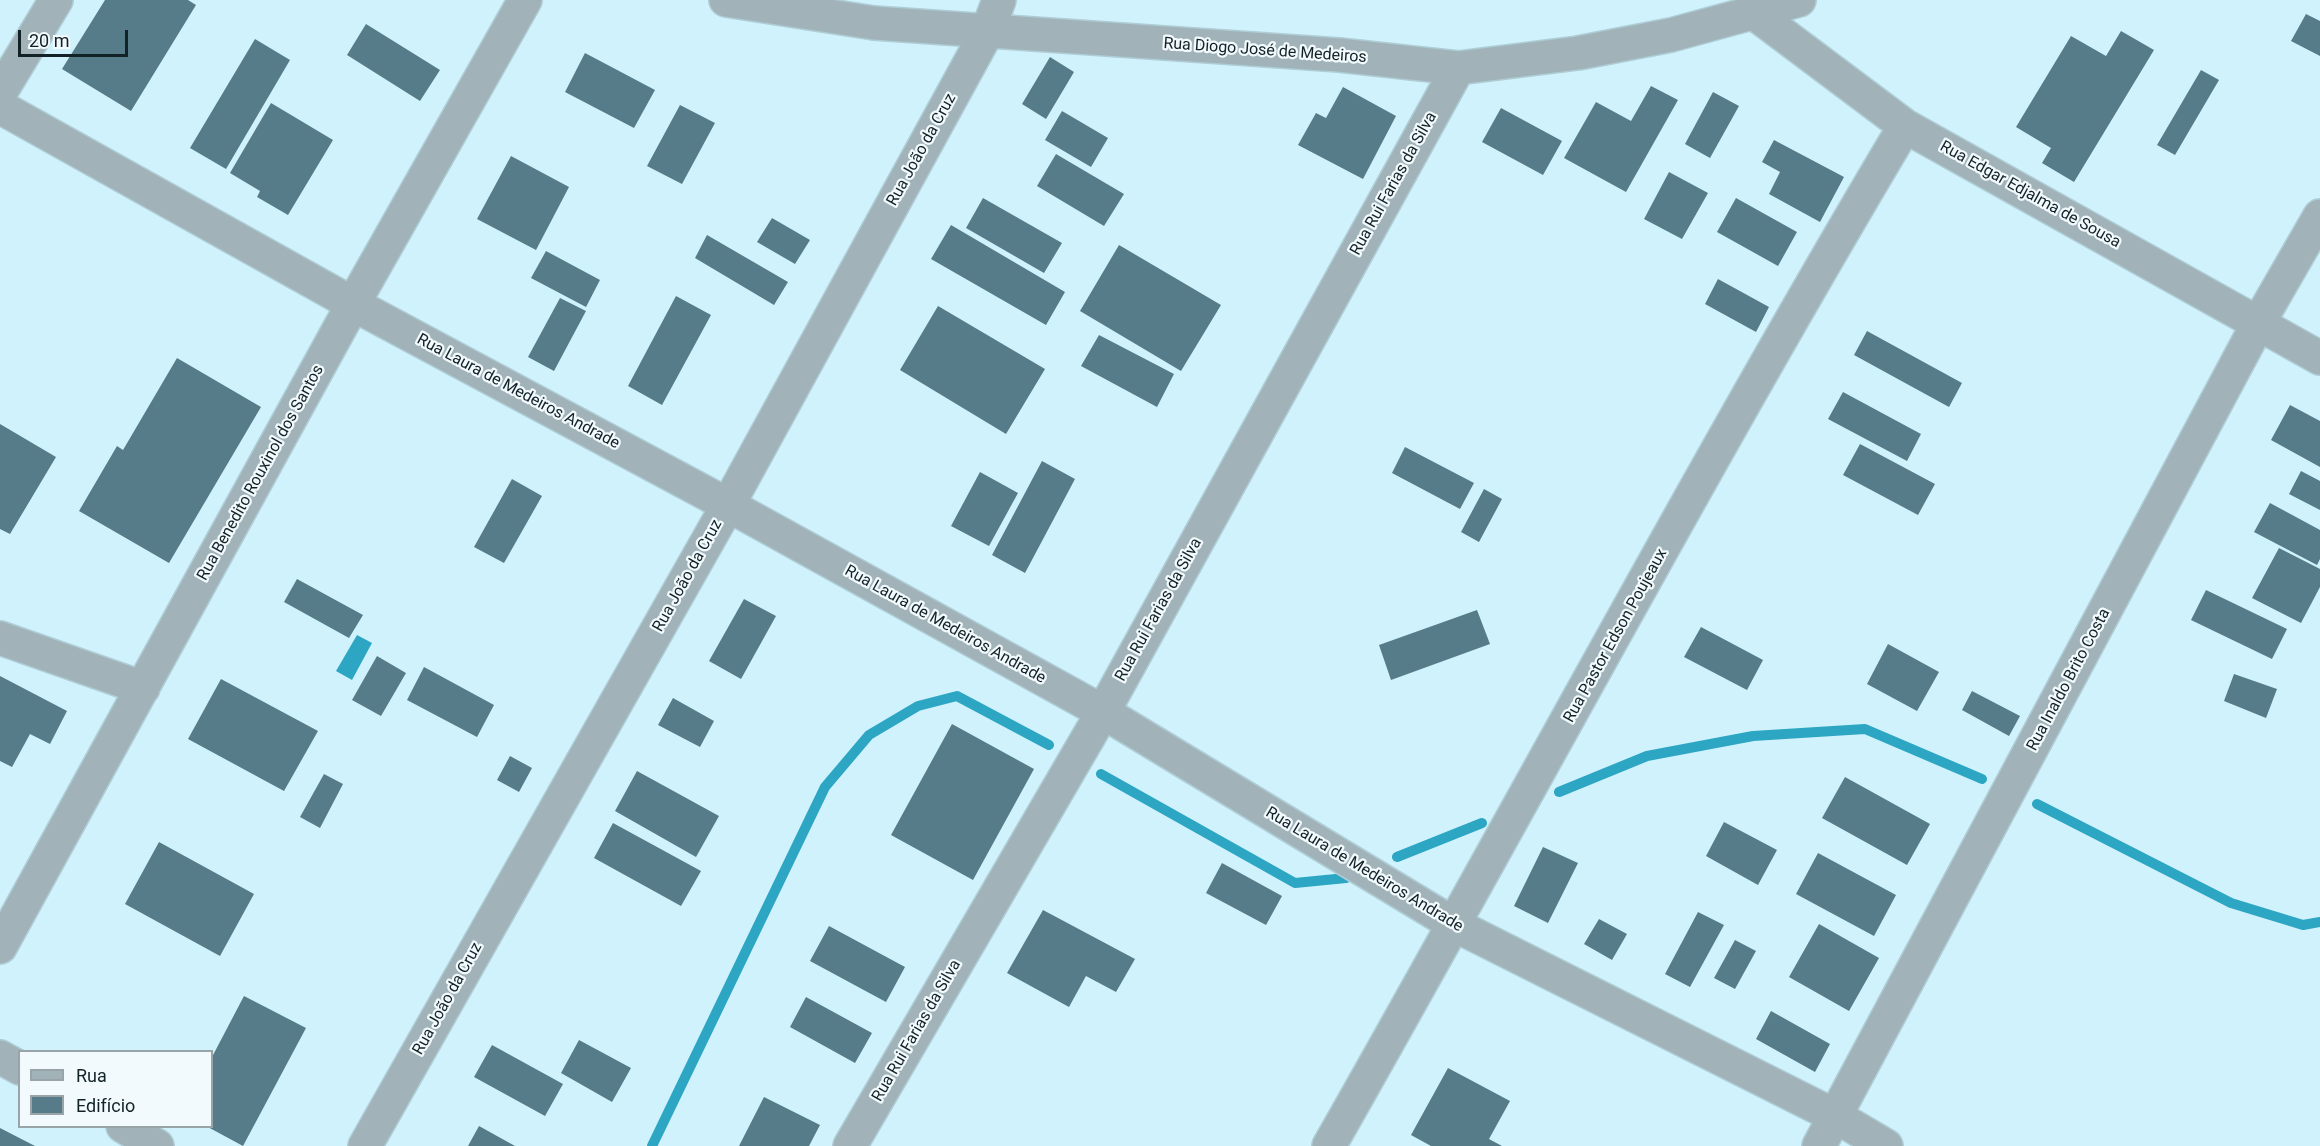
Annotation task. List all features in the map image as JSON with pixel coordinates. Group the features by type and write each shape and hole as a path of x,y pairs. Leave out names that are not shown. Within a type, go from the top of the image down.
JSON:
{"street":[{"path":"0,93 56,0"},
{"name":"Rua Benedito Rouxinol dos Santos","path":"0,948 353,304 525,0"},
{"name":"Rua Diogo José de Medeiros","path":"726,0 874,23 1339,55 1458,68 1578,53 1671,35 1799,0"},
{"name":"Rua João da Cruz","path":"365,1146 728,505 988,30 999,0"},
{"name":"Rua Edgar Edjalma de Sousa","path":"1753,12 1905,126 2320,358"},
{"name":"Rua Rui Farias da Silva","path":"850,1146 1103,712 1458,68"},
{"name":"Rua Laura de Medeiros Andrade","path":"0,107 353,304 728,505 1103,712 1455,926 1837,1117 1886,1146"},
{"name":"Rua Pastor Edson Poujeaux","path":"1329,1146 1455,926 1808,291 1905,126"},
{"name":"Rua Inaldo Brito Costa","path":"1819,1146 1837,1117 2259,322 2320,216"},
{"path":"0,638 143,688"},
{"path":"0,1057 18,1067"},
{"path":"126,1128 157,1146"}],"water":[{"path":"357,635 372,643 352,680 336,671"}],"building":[{"path":"105,0 188,0 196,5 131,111 62,69"},
{"path":"2306,14 2320,21 2320,56 2291,41"},
{"path":"366,24 440,70 420,101 347,55"},
{"path":"2121,31 2154,50 2074,182 2042,163 2051,148 2016,127 2071,36 2106,56"},
{"path":"255,39 290,60 226,169 190,148"},
{"path":"585,53 655,90 634,128 565,92"},
{"path":"1050,57 1074,72 1046,119 1022,104"},
{"path":"2201,70 2219,80 2175,155 2157,145"},
{"path":"1651,86 1678,100 1626,192 1564,158 1596,102 1631,121"},
{"path":"1343,87 1396,116 1363,179 1298,145 1316,113 1326,118"},
{"path":"1713,92 1739,106 1710,158 1685,144"},
{"path":"271,103 333,140 288,215 257,197 260,191 230,173"},
{"path":"680,105 715,123 682,184 647,166"},
{"path":"1501,108 1562,141 1543,175 1482,142"},
{"path":"1062,111 1108,138 1091,167 1045,140"},
{"path":"1774,140 1844,177 1820,222 1769,194 1780,172 1762,162"},
{"path":"1056,154 1124,194 1104,226 1037,186"},
{"path":"511,156 569,187 536,250 477,219"},
{"path":"1669,172 1708,193 1682,239 1644,219"},
{"path":"983,198 1062,243 1044,273 966,228"},
{"path":"1736,198 1797,232 1778,266 1717,232"},
{"path":"772,218 810,240 795,264 757,242"},
{"path":"951,225 1065,292 1046,325 931,259"},
{"path":"707,235 788,282 774,305 695,258"},
{"path":"1119,245 1221,305 1181,371 1080,311"},
{"path":"546,251 600,280 586,307 531,278"},
{"path":"1718,279 1769,307 1756,332 1705,304"},
{"path":"676,296 711,315 662,405 628,386"},
{"path":"560,298 586,311 554,371 528,357"},
{"path":"938,306 1045,369 1006,434 900,370"},
{"path":"1867,331 1962,383 1949,407 1854,355"},
{"path":"1099,335 1174,374 1157,407 1081,366"},
{"path":"177,358 261,407 169,563 79,511 117,446 123,450"},
{"path":"1843,392 1921,434 1907,461 1828,419"},
{"path":"2290,405 2320,421 2320,467 2271,440"},
{"path":"0,424 56,457 10,534 0,529"},
{"path":"1860,444 1935,484 1918,515 1843,475"},
{"path":"1405,447 1474,483 1460,509 1392,473"},
{"path":"1042,461 1075,479 1025,573 992,555"},
{"path":"2301,471 2320,481 2320,510 2289,494"},
{"path":"980,472 1018,493 989,546 951,526"},
{"path":"512,479 542,496 504,563 474,547"},
{"path":"1484,489 1502,499 1479,542 1461,532"},
{"path":"2270,503 2320,530 2320,559 2317,565 2254,532"},
{"path":"2279,548 2320,569 2320,587 2301,623 2252,598"},
{"path":"297,579 363,615 349,638 284,602"},
{"path":"2206,590 2287,629 2272,659 2191,620"},
{"path":"744,599 776,616 741,679 709,661"},
{"path":"1477,610 1490,644 1391,680 1379,645"},
{"path":"1701,627 1763,660 1747,690 1684,657"},
{"path":"1888,644 1939,672 1917,711 1867,684"},
{"path":"377,656 406,673 381,716 352,700"},
{"path":"424,667 494,705 477,737 407,700"},
{"path":"2234,674 2277,689 2266,718 2224,701"},
{"path":"0,676 67,711 50,744 30,734 12,767 0,761"},
{"path":"221,679 318,731 284,791 188,739"},
{"path":"1972,691 2020,716 2009,736 1962,710"},
{"path":"673,698 714,721 700,747 658,725"},
{"path":"952,724 1034,769 973,880 891,835"},
{"path":"510,756 532,768 519,792 497,780"},
{"path":"637,771 719,816 696,857 615,811"},
{"path":"324,774 343,784 320,828 300,817"},
{"path":"1845,777 1930,824 1907,865 1822,818"},
{"path":"1724,822 1777,850 1758,885 1706,856"},
{"path":"613,823 701,871 681,906 594,858"},
{"path":"159,842 254,894 220,956 125,904"},
{"path":"1543,847 1578,863 1548,923 1514,906"},
{"path":"1818,853 1896,895 1874,936 1796,894"},
{"path":"1222,863 1282,896 1266,925 1206,893"},
{"path":"1043,910 1135,959 1116,992 1086,976 1069,1007 1007,973"},
{"path":"1698,912 1724,925 1690,987 1665,974"},
{"path":"1599,919 1627,934 1612,960 1584,944"},
{"path":"1819,924 1879,958 1849,1011 1789,977"},
{"path":"829,926 905,967 886,1002 810,961"},
{"path":"1735,940 1756,951 1735,989 1714,978"},
{"path":"244,996 306,1028 243,1146 210,1128 213,1128 213,1055"},
{"path":"806,997 872,1033 855,1063 790,1027"},
{"path":"1771,1011 1830,1044 1815,1072 1756,1039"},
{"path":"579,1040 631,1068 612,1102 561,1073"},
{"path":"492,1045 563,1084 545,1116 474,1077"},
{"path":"1448,1068 1510,1101 1489,1139 1502,1146 1431,1146 1411,1135"},
{"path":"764,1097 820,1125 809,1146 739,1146"},
{"path":"479,1126 515,1146 468,1146"},
{"path":"0,1128 35,1146 0,1146"}],"waterway":[{"path":"652,1146 825,787 869,735 918,706 957,696 1049,745"},
{"path":"1559,792 1647,756 1753,736 1865,729 1982,779"},
{"path":"1101,774 1295,883 1346,878"},
{"path":"2037,804 2231,903 2303,925 2320,922"},
{"path":"1397,857 1482,823"}]}
